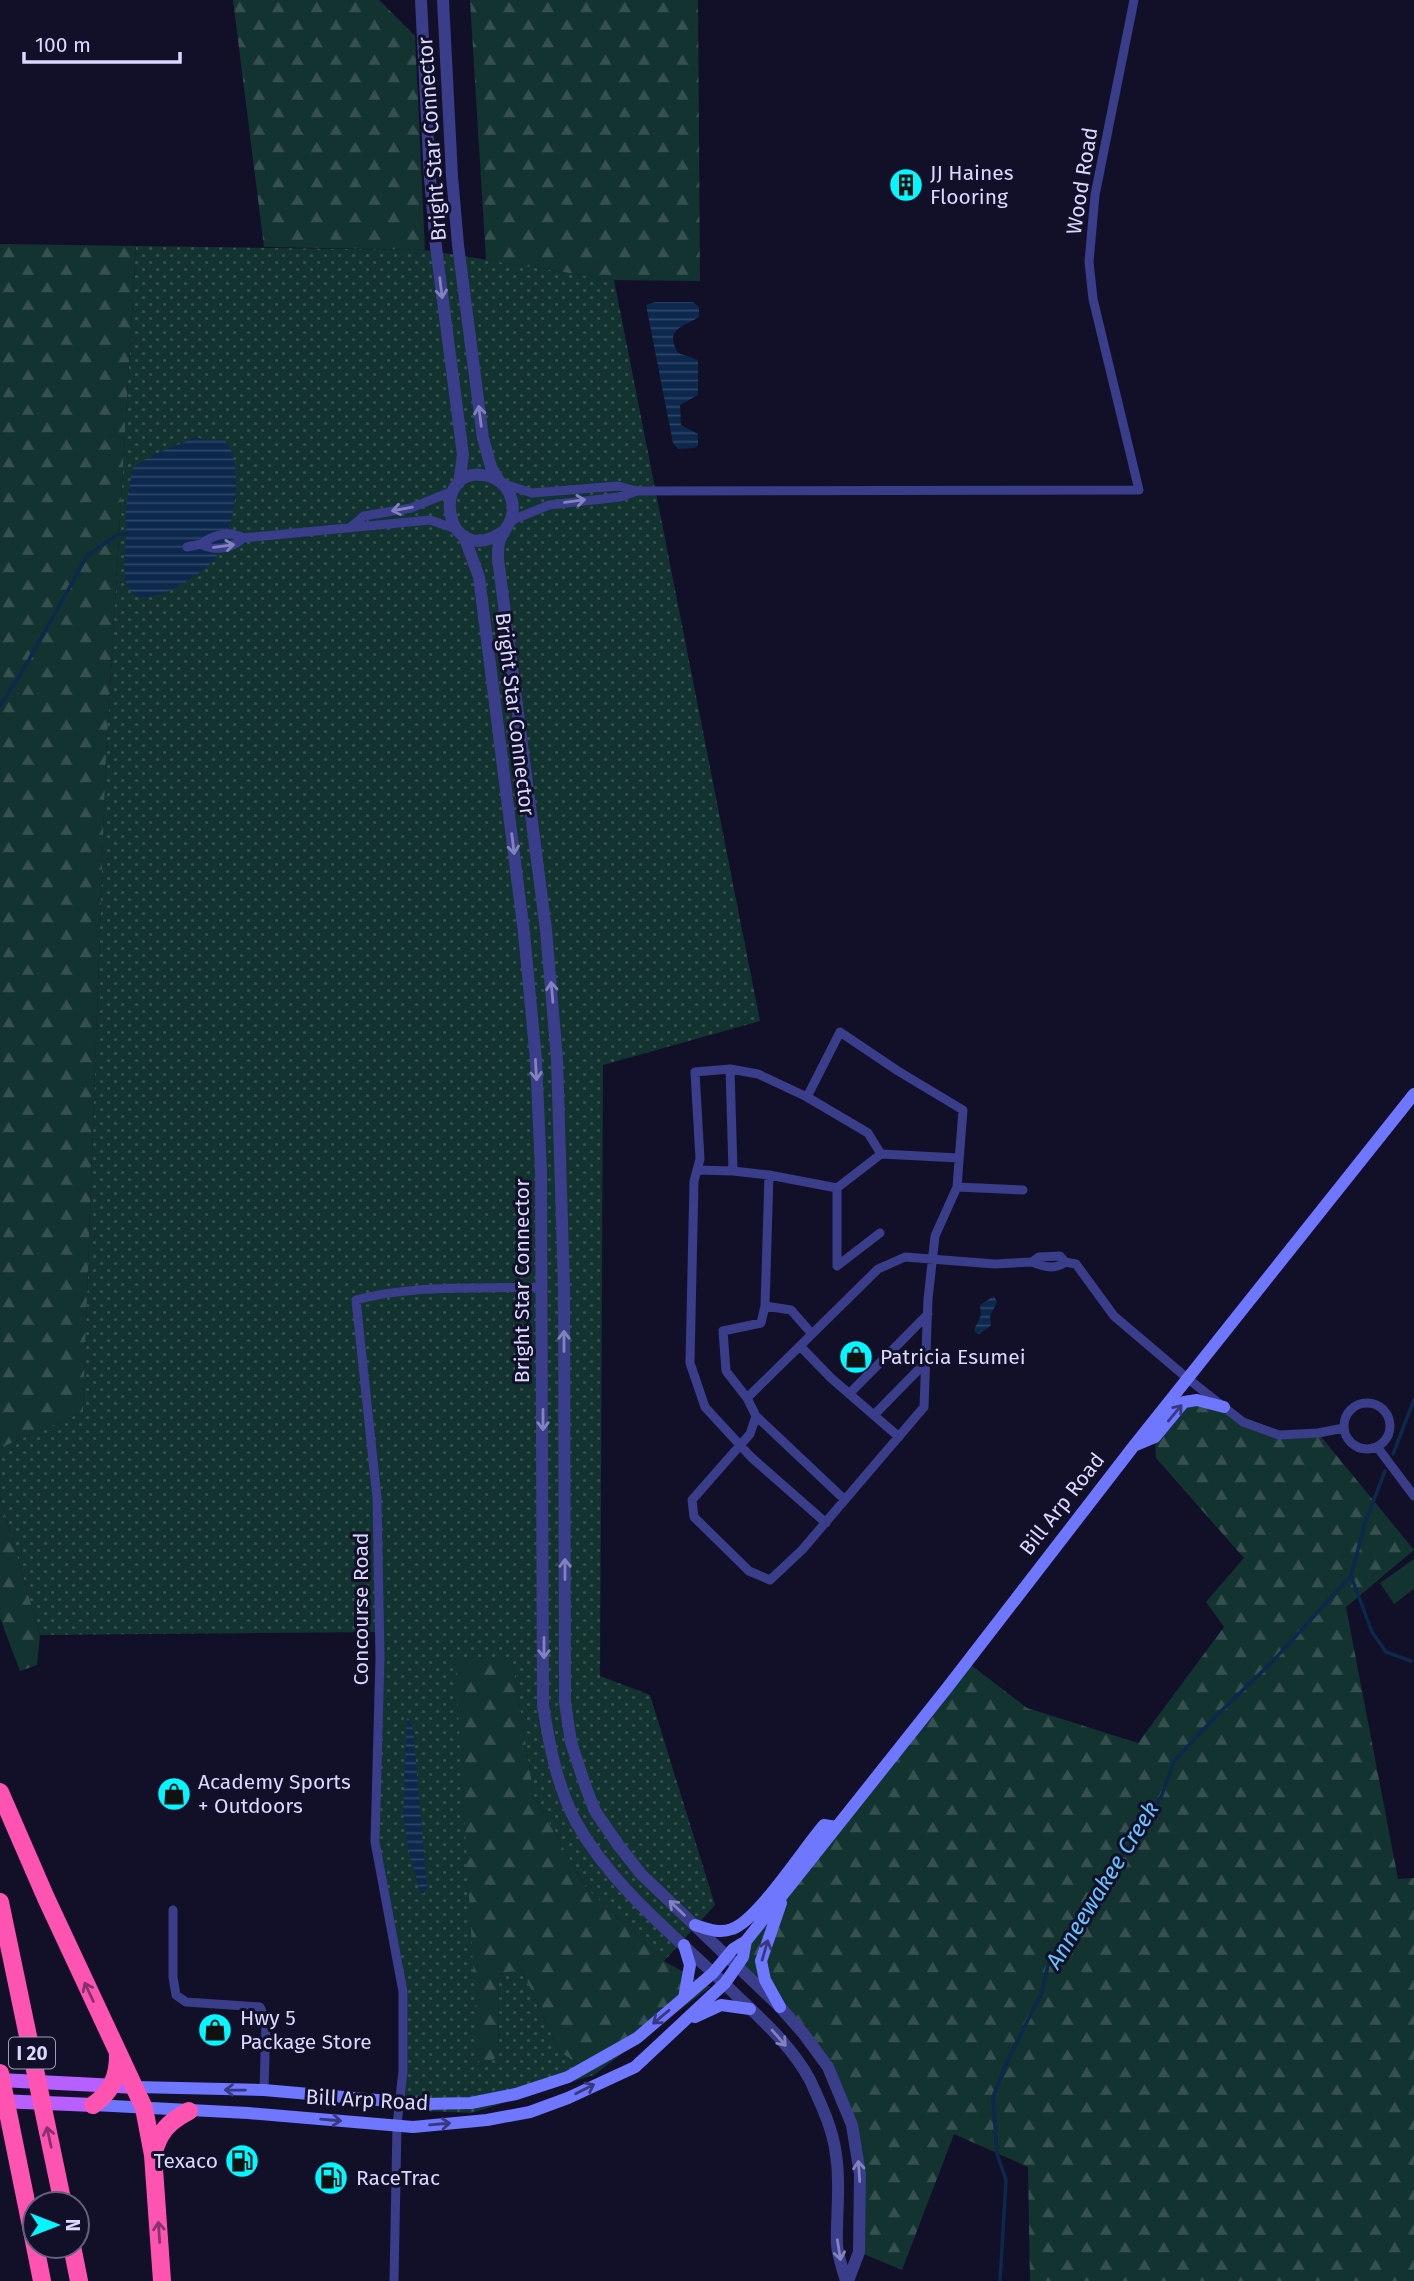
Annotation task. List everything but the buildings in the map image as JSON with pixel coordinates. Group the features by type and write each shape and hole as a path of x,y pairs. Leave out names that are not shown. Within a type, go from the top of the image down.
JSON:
{"highway":[{"path":"0,1792 144,2108 153,2155 162,2281"},
{"name":"I 20","path":"0,1902 60,2190"},
{"path":"93,2105 112,2085 118,2054"},
{"name":"I 20","path":"0,2073 24,2190"},
{"path":"153,2155 160,2133 166,2125 189,2111"},
{"name":"I 20","path":"38,2260 42,2281"},
{"path":"75,2260 79,2281"}],"main road":[{"name":"Bill Arp Road","path":"0,2080 264,2090 398,2103 471,2103 516,2094 568,2077 637,2038 746,1941 947,1688 1187,1378 1414,1094"},
{"path":"1133,1447 1155,1437 1184,1402 1198,1400 1224,1407"},
{"path":"695,1925 718,1933 733,1929 749,1919 824,1825 835,1827"},
{"path":"780,2007 765,1980 761,1961 785,1893"},
{"name":"Bill Arp Road","path":"0,2101 248,2113 413,2127 487,2120 530,2112 568,2098 635,2067 725,1983 743,1957 746,1941"},
{"path":"684,1945 690,1965 684,1998"},
{"path":"679,2025 721,2005 750,2009"}],"street":[{"name":"Bright Star Connector","path":"422,0 436,247 463,455 456,487"},
{"name":"Bright Star Connector","path":"443,0 452,176 461,269 483,438 491,467 501,482"},
{"name":"Wood Road","path":"637,491 1139,490 1093,299 1089,262 1095,194 1134,0"},
{"path":"352,526 365,516 426,504 478,475 489,476 531,493 618,486 637,491"},
{"path":"501,482 512,499 513,510 507,526"},
{"path":"456,487 448,511 460,533"},
{"path":"187,547 201,544 210,537 234,533 243,538 430,520 484,540 495,537 507,526 549,505 620,497 637,491"},
{"name":"Bright Star Connector","path":"507,526 499,542 499,574 546,930 557,1059 564,1288 565,1703 571,1742 595,1811 642,1874 780,2007 828,2067 852,2125 860,2174 859,2252 847,2281"},
{"name":"Bright Star Connector","path":"460,533 479,577 529,982 541,1171 543,1705 550,1747 576,1821 625,1889 725,1983 786,2047 809,2078 831,2132 838,2175 837,2247 847,2281"},
{"path":"756,1416 750,1434 692,1500 694,1517 749,1571 770,1580 826,1523 924,1407 935,1237 957,1187 963,1110 840,1032 807,1097"},
{"path":"730,1069 733,1171"},
{"path":"826,1523 740,1445 705,1407 690,1363 694,1181 700,1159 695,1073 730,1069 758,1074 807,1097 868,1133 881,1154"},
{"path":"697,1170 769,1175 837,1188 881,1154 959,1158"},
{"path":"769,1175 765,1306 761,1323 723,1331 726,1371 747,1398 756,1416 845,1500"},
{"path":"957,1187 1023,1191"},
{"path":"837,1188 837,1266 880,1233"},
{"path":"747,1398 878,1269 905,1256 995,1264 1032,1262 1041,1266 1060,1266 1065,1262 1076,1264 1114,1316 1243,1422 1279,1435 1344,1428"},
{"name":"Concourse Road","path":"398,2103 403,2071 403,1992 374,1842 380,1657 377,1498 356,1300 375,1294 419,1290 542,1287"},
{"path":"765,1306 790,1310 812,1334"},
{"path":"849,1394 928,1314"},
{"path":"800,1346 849,1394 899,1437"},
{"path":"874,1415 925,1363"},
{"path":"1374,1402 1389,1416 1390,1428 1386,1441 1378,1448 1359,1448 1349,1441 1344,1428 1343,1422 1349,1409 1363,1403 1374,1402"},
{"path":"1378,1448 1414,1496"},
{"path":"173,1910 173,1977 176,1995 186,2002 260,2007 266,2021 264,2090"},
{"path":"394,2281 398,2103"}],"green space":[{"path":"233,0 379,0 415,36 425,250 264,247"},
{"path":"470,0 698,0 700,281 614,280 486,260"},
{"path":"0,244 136,246 106,756 83,1412 0,1448"},
{"path":"136,246 425,250 614,280 760,1021 603,1065 600,1676 650,1695 715,1905 664,1961 586,1888 534,1796 512,1660 479,2066 499,2057 498,1974 522,1970 559,2051 594,2075 471,2113 403,2110 403,1992 375,1842 380,1632 40,1635 0,1497 0,1448 83,1412 106,756"},
{"path":"1197,1400 1243,1422 1279,1435 1318,1433 1414,1550 1346,1607 1398,1879 1414,1878 1414,2281 1030,2281 1028,2167 954,2134 902,2270 859,2252 858,2151 828,2067 737,1966 746,1941 967,1662 1027,1708 1138,1743 1224,1627 1206,1602 1244,1558 1156,1458 1155,1437 1184,1402"},
{"path":"0,1497 40,1635 37,1665 20,1671 0,1618"},
{"path":"1414,1559 1414,1589 1394,1604 1380,1583"},
{"path":"455,1659 512,1659 534,1796 586,1888 664,1961 710,1987 594,2075 559,2051 522,1970 498,1974 499,2057 479,2066"}],"water":[{"path":"655,302 693,302 699,307 699,317 677,330 673,339 678,353 698,360 698,395 680,405 681,425 698,434 698,446 694,448 678,449 673,443 646,305"},
{"path":"196,437 205,440 223,439 231,449 236,480 232,517 227,534 214,560 198,574 174,589 148,597 138,596 130,591 124,565 125,517 132,470 152,456"},
{"path":"994,1296 997,1302 990,1316 991,1325 980,1334 976,1333 974,1330 981,1315 980,1305"},
{"path":"407,1716 413,1728 427,1888 422,1896 409,1853 403,1813"}],"waterway":[{"path":"0,706 87,556 117,535 126,534"},
{"name":"Anneewakee Creek","path":"1393,1454 1414,1400"},
{"name":"Anneewakee Creek","path":"1000,2281 1006,2180 997,2154 993,2097 1042,1992 1048,1965 1110,1869 1139,1834 1162,1795 1174,1761 1272,1662 1351,1576 1365,1523 1385,1471"},
{"path":"1351,1576 1372,1632 1386,1652 1411,1661"}],"place":[{"name":"JJ Haines Flooring","path":"906,185"},
{"name":"Patricia Esumei","path":"856,1357"},
{"name":"Academy Sports + Outdoors","path":"174,1794"},
{"name":"Hwy 5 Package Store","path":"215,2030"},
{"name":"Texaco","path":"242,2161"},
{"name":"RaceTrac","path":"331,2178"}]}
